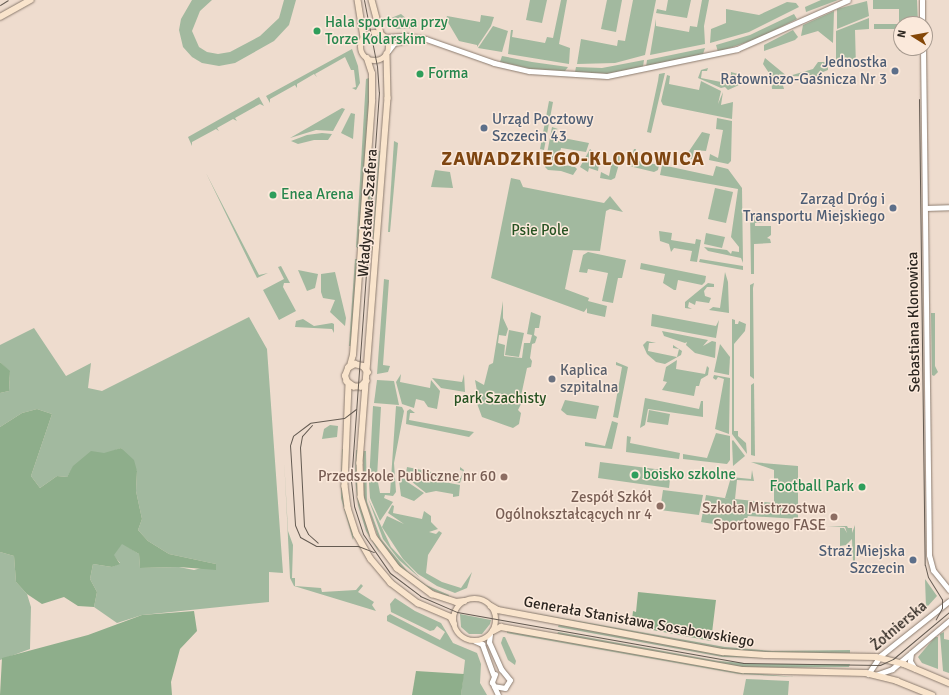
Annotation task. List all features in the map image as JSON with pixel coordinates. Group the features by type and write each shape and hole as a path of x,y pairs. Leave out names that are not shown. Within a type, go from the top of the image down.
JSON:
{"main road":[{"path":"0,14 24,0"},
{"path":"0,18 31,0"},
{"path":"358,0 364,38 361,48 368,59 379,60 387,53 389,45 383,35 372,0"},
{"path":"364,38 372,33 383,35"},
{"name":"Władysława Szafera","path":"368,374 388,98 387,53"},
{"name":"Władysława Szafera","path":"350,366 353,355 372,101 372,78 368,59"},
{"path":"361,364 368,374 359,476 362,503 371,529 386,556 408,578 438,596 456,602 479,599 491,606 496,618 492,632 475,641 462,636 451,616 418,603 392,583 371,559 357,535 348,508 345,486 349,385 345,376 350,366 361,364"},
{"path":"349,385 358,387 367,381"},
{"path":"454,623 456,611 464,602"},
{"name":"Generała Stanisława Sosabowskiego","path":"491,606 498,610 723,652 878,658 899,663 949,683"},
{"name":"Generała Stanisława Sosabowskiego","path":"492,632 500,627 747,670 876,675 932,695"}],"street":[{"path":"383,35 419,38 529,71 607,76 737,49 848,0"},
{"path":"922,0 922,16"},
{"path":"387,53 395,43 419,38"},
{"name":"Sebastiana Klonowica","path":"923,56 929,555 933,570 949,590"},
{"path":"925,208 949,207"},
{"name":"Żołnierska","path":"868,674 878,658 949,600"},
{"name":"Żołnierska","path":"876,675 889,671 949,621"},
{"path":"492,632 488,642 503,672 509,679 504,695"},
{"path":"475,641 482,644 493,675 494,686 498,695"},
{"name":"Żołnierska","path":"913,651 910,661 916,669"},
{"path":"493,675 503,672"},
{"path":"494,686 505,688"}],"green space":[{"path":"192,0 212,0 200,11 192,31 199,47 207,52 218,54 230,52 260,36 279,18 284,0 296,0 289,25 274,41 235,63 219,66 202,63 192,57 183,47 179,30 181,19"},
{"path":"530,0 547,0 542,23 526,20"},
{"path":"561,0 567,0 559,44 570,48 569,64 508,54 511,30 513,30 512,37 545,43 547,37 553,38"},
{"path":"607,0 622,0 616,32 601,29"},
{"path":"633,0 656,0 645,55 615,63 577,64 581,39 617,46 618,40 625,41"},
{"path":"668,0 691,0 687,18 656,13 657,9 666,11"},
{"path":"702,0 709,0 704,26 705,44 650,55 656,19 656,26 689,32 690,26 697,27"},
{"path":"821,0 838,0 806,12 805,7"},
{"path":"873,0 917,0 918,16 899,16 899,9 873,9"},
{"path":"867,1 869,16 837,29 837,9"},
{"path":"787,2 796,3 799,7 749,32 710,43 711,29 726,23 726,9 759,15"},
{"path":"834,11 833,43 818,31 801,36 803,25"},
{"path":"401,14 417,28 396,29 386,20"},
{"path":"794,14 797,19 759,38 718,52 716,45 750,35"},
{"path":"481,15 494,17 491,26 477,47 477,45 459,41 446,19 447,16 480,22"},
{"path":"869,18 869,29 855,30 856,68 836,66 836,31"},
{"path":"874,24 893,24 893,29 874,29"},
{"path":"493,26 508,31 502,52 478,48"},
{"path":"793,30 798,37 795,40 764,51 764,45"},
{"path":"705,48 703,54 646,67 647,60"},
{"path":"352,49 358,66 360,83 356,90 352,88 356,87 354,70 351,70 345,57 315,74 317,77 314,74 297,84 297,88 295,85 270,99 270,103 266,96"},
{"path":"502,56 568,67 565,71 536,70 500,62"},
{"path":"765,58 788,77 781,78 784,89 772,89 771,76 763,64"},
{"path":"644,60 643,67 606,74 575,72 576,67 602,68"},
{"path":"818,62 827,62 828,70 823,72 823,77 789,76 813,69"},
{"path":"708,68 707,71 702,71 701,78 731,84 731,72 738,74 739,85 728,90 725,87 721,88 698,78 701,70"},
{"path":"665,73 651,133 647,132 659,74"},
{"path":"667,75 670,76 669,84 699,90 701,81 721,91 718,104 723,92 721,105 733,102 732,119 663,105 661,101"},
{"path":"369,78 370,95 359,249 356,247 366,79"},
{"path":"259,97 264,106 260,104 235,118 237,121 233,119 217,128 219,131 216,129 192,142 192,146 188,137"},
{"path":"549,101 553,102 544,150 540,149"},
{"path":"342,108 345,109 333,131 316,130 290,138"},
{"path":"351,113 355,114 353,139 341,133"},
{"path":"717,118 732,121 731,161 728,164 709,160 710,154 718,158 723,130 716,129"},
{"path":"552,127 558,129 554,130 553,136 589,143 586,152 561,148 558,161 546,159"},
{"path":"702,132 710,134 706,151 694,150 692,159 685,157"},
{"path":"322,133 332,134 328,140 314,140 298,144 291,141 307,135"},
{"path":"394,141 398,143 390,232 388,232"},
{"path":"590,149 600,157 598,171 589,168 588,172 580,167"},
{"path":"634,149 636,149 634,160 659,165 658,170 654,172 629,166"},
{"path":"379,151 382,151 375,251 372,250"},
{"path":"618,151 621,157 615,178 611,180 600,178 601,172 609,176 613,156"},
{"path":"371,152 374,152 367,250 364,250"},
{"path":"545,161 575,167 577,169 573,175 561,171 548,170 545,167"},
{"path":"662,165 713,176 716,166 728,169 742,188 743,263 741,258 708,251 704,247 727,250 731,254 732,251 739,252 739,247 731,237 738,189 660,175"},
{"path":"435,170 450,172 453,188 431,187"},
{"path":"206,173 259,275 268,273 257,278"},
{"name":"Psie Pole","path":"511,178 520,180 523,187 604,203 610,196 623,212 610,209 606,211 600,251 573,250 565,289 589,298 588,301 607,306 605,317 587,313 587,308 584,312 491,278"},
{"path":"715,188 733,192 726,223 708,219"},
{"path":"750,211 767,222 755,223 755,226 771,226 771,235 767,238 770,239 771,243 754,244 754,274 751,274"},
{"path":"659,231 672,233 671,240 695,244 696,239 701,240 697,262 690,261 692,251 674,248 671,252 669,244 660,241"},
{"path":"706,233 725,237 722,248 704,244"},
{"path":"588,252 626,260 622,278 618,278 613,303 602,301 608,273 588,269 587,273 579,272 583,255"},
{"path":"355,259 358,259 351,346 349,346"},
{"path":"700,259 743,266 743,270 699,262"},
{"path":"641,263 706,276 705,282 702,285 678,280 676,290 674,290 663,283 665,274 640,269"},
{"path":"281,266 290,283 284,283 283,287 296,311 279,320 263,290 284,279 278,267"},
{"path":"298,270 318,274 315,288 307,291"},
{"path":"335,272 346,318 345,326 330,312 335,300 323,298 321,292 321,274"},
{"path":"725,272 728,282 729,313 709,310 713,307 720,308"},
{"path":"384,279 389,280 383,365 390,366 388,372 377,374"},
{"path":"708,283 714,284 714,287 707,287 704,291 705,296 711,298 709,303 696,301 695,305 689,302 688,307 692,309 685,308 685,302"},
{"path":"754,283 754,379 750,376 750,285"},
{"name":"park Szachisty","path":"503,301 503,318 508,329 506,336 499,335 498,343 505,345 504,356 522,358 524,343 530,343 532,335 527,334 531,312 541,316 539,328 535,328 534,335 537,337 535,343 532,344 530,358 532,361 531,367 527,368 521,396 524,398 518,410 521,413 519,424 513,428 482,417 475,398 478,397 475,380 484,385 489,365 493,363"},
{"path":"931,313 935,313 935,366 938,372 934,376 932,375"},
{"path":"652,314 716,326 719,320 716,338 651,326"},
{"path":"249,317 267,349 283,573 269,572 269,602 142,615 117,623 94,607 97,592 90,579 93,564 112,567 120,563 113,555 122,543 139,554 140,568 179,567 194,570 216,564 169,554 148,541 138,530 142,519 136,491 137,471 121,448 74,466 67,477 57,476 40,488 31,476 52,414 37,409 22,413 0,427 0,393 9,391 10,372 0,362 0,345 34,328 66,376 91,363 88,388 102,391"},
{"path":"303,319 314,326 332,323 334,324 334,333 332,329 295,327 296,321"},
{"path":"732,319 735,320 735,324 738,324 739,321 746,324 745,331 734,344 734,431 738,431 738,436 746,443 747,454 732,434"},
{"path":"509,330 524,333 519,357 505,355"},
{"path":"662,331 708,340 703,346 712,341 716,342 715,358 695,353 686,345 687,342 685,343 664,336"},
{"path":"647,341 656,343 649,343 648,351 677,357 679,349 682,351 681,355 665,364 656,362 647,354 643,345"},
{"path":"720,344 730,357 729,375 714,372"},
{"path":"677,360 676,369 705,374 707,366 709,368 708,375 701,379 699,386 696,386 694,396 662,390 667,382 663,381 666,367"},
{"path":"0,362 10,371 9,391 0,393"},
{"path":"616,362 628,367 618,418 613,417 622,367 616,365"},
{"path":"401,374 400,382 430,388 431,380 440,391 437,409 428,407 424,401 416,399 414,408 402,404 396,382"},
{"path":"464,374 465,392 441,388 432,378 462,382"},
{"path":"714,375 730,378 729,434 715,429 724,379 718,377 716,380 713,378"},
{"path":"377,380 394,381 399,405 374,403"},
{"path":"754,383 755,456 751,455 751,385"},
{"path":"645,398 699,409 701,401 703,401 703,417 648,409 645,425 640,428"},
{"path":"565,400 599,406 596,419 567,415 561,410"},
{"path":"373,406 381,407 377,477 380,493 390,493 396,406 402,407 404,411 394,463 396,492 393,496 385,495 384,498 393,502 380,521 370,498 369,483"},
{"path":"37,409 52,414 31,476 40,488 57,476 67,477 73,466 91,451 104,453 121,448 134,460 137,471 136,491 142,519 138,530 148,541 169,554 216,564 216,570 179,567 140,568 139,554 122,544 114,555 120,564 112,567 93,564 90,579 97,592 94,607 78,606 64,597 42,604 27,594 16,582 14,556 0,552 0,427 22,413"},
{"path":"410,409 415,413 410,413 409,420 474,432 469,437 406,424 407,411"},
{"path":"649,410 670,414 668,425 647,422"},
{"path":"612,421 618,423 612,449 585,446 585,442 605,446"},
{"path":"330,425 338,426 337,437 322,439 324,429"},
{"path":"716,433 730,436 730,460 727,464 683,459 683,454 707,458"},
{"path":"627,436 631,437 630,443 680,453 679,459 626,452"},
{"path":"733,440 745,456 733,466 732,441"},
{"path":"342,449 344,449 343,483 354,535 353,540 341,498"},
{"path":"356,450 358,450 357,482 361,509 380,554 366,531 358,505 355,478"},
{"path":"363,451 366,451 367,502 381,539 408,572 426,585 449,595 449,597 427,588 398,566 379,540 364,497"},
{"path":"284,458 288,531 293,545 292,578 295,578 295,586 321,588 322,592 356,590 361,584 363,586 358,592 374,602 372,605 376,611 294,586 290,578"},
{"name":"boisko szkolne","path":"600,462 671,471 669,488 598,478"},
{"path":"751,462 798,466 798,519 748,516 745,523 734,522 732,527 701,522 706,495 730,499 725,498 731,477 751,479 752,470 754,481 737,480 735,499 774,503 774,470"},
{"path":"407,467 461,478 463,471 460,470 460,467 464,470 460,483 406,473"},
{"path":"398,473 409,483 424,493 414,501 401,496"},
{"path":"402,474 460,485 459,496 453,497 453,494 436,491 426,493"},
{"path":"663,490 703,495 699,515 660,510"},
{"path":"368,498 391,547 420,578 399,560 383,539"},
{"path":"392,505 394,506 393,513 422,519 424,511 431,516 431,522 438,529 429,532 436,534 439,531 442,533 428,555 426,573 442,582 461,588 472,572 467,588 455,593 437,586 418,574 403,559 382,527 387,516 404,524 388,513"},
{"path":"855,525 855,562 853,562 852,539 846,545 840,546 840,528 844,528 847,533 845,527 827,526 847,526 848,528 852,528 852,533"},
{"path":"0,552 14,556 16,582 27,594 31,607 30,649 0,660"},
{"path":"925,579 937,596 927,607 926,607"},
{"path":"638,592 716,600 711,641 626,625 632,620 633,611 636,612"},
{"path":"395,598 415,611 441,623 453,643 477,653 481,664 480,683 487,695 461,695 465,660 387,621 387,616 390,614 440,640 445,632 437,626 434,630 430,631 391,612 390,604"},
{"path":"194,611 197,631 180,649 171,682 172,695 0,695 2,658 88,635 142,615"},
{"path":"521,611 725,647 772,651 850,650 850,653 780,653 727,650"},
{"path":"460,614 491,620 490,624 482,634 469,634 461,627"},
{"path":"559,624 735,656 850,659 723,657 558,627"},
{"path":"507,631 731,671 795,677 739,674 507,633"},
{"path":"558,632 718,661 757,664 850,664 849,667 747,668 557,635"},
{"path":"944,632 944,639 949,640 949,673 943,671 940,634"},
{"path":"503,637 505,637 516,661 515,665 508,660 501,643"},
{"path":"935,637 938,637 938,669 922,663 918,657"},
{"path":"416,671 464,674 461,695 412,695"},
{"path":"746,679 789,681 788,695 743,695"}],"tram line":[{"path":"0,5 8,0"},
{"path":"364,0 377,66 379,92 351,481 354,506 363,534 390,573 420,596 457,612 743,663 880,665 893,659 949,612"},
{"path":"919,99 925,565 928,577 942,599 942,608 936,619"},
{"path":"356,409 344,418 310,423 293,436 290,445 295,525 300,537 316,546 358,546 374,552"},
{"path":"312,425 302,436 300,447 304,526 308,534 318,543"}],"place":[{"name":"Hala sportowa przy Torze Kolarskim","path":"317,31"},
{"name":"Jednostka Ratowniczo-Gaśnicza Nr 3","path":"895,71"},
{"name":"Forma","path":"420,74"},
{"name":"Urząd Pocztowy Szczecin 43","path":"484,128"},
{"name":"Enea Arena","path":"273,195"},
{"name":"Zarząd Dróg i Transportu Miejskiego","path":"893,208"},
{"name":"Kaplica szpitalna","path":"552,379"},
{"name":"boisko szkolne","path":"635,475"},
{"name":"Przedszkole Publiczne nr 60","path":"504,477"},
{"name":"Football Park","path":"862,487"},
{"name":"Zespół Szkół Ogólnokształcących nr 4","path":"660,506"},
{"name":"Szkoła Mistrzostwa Sportowego FASE","path":"834,517"},
{"name":"Straż Miejska Szczecin","path":"913,560"}],"district":[{"name":"ZAWADZKIEGO-KLONOWICA","path":"573,160"}]}
